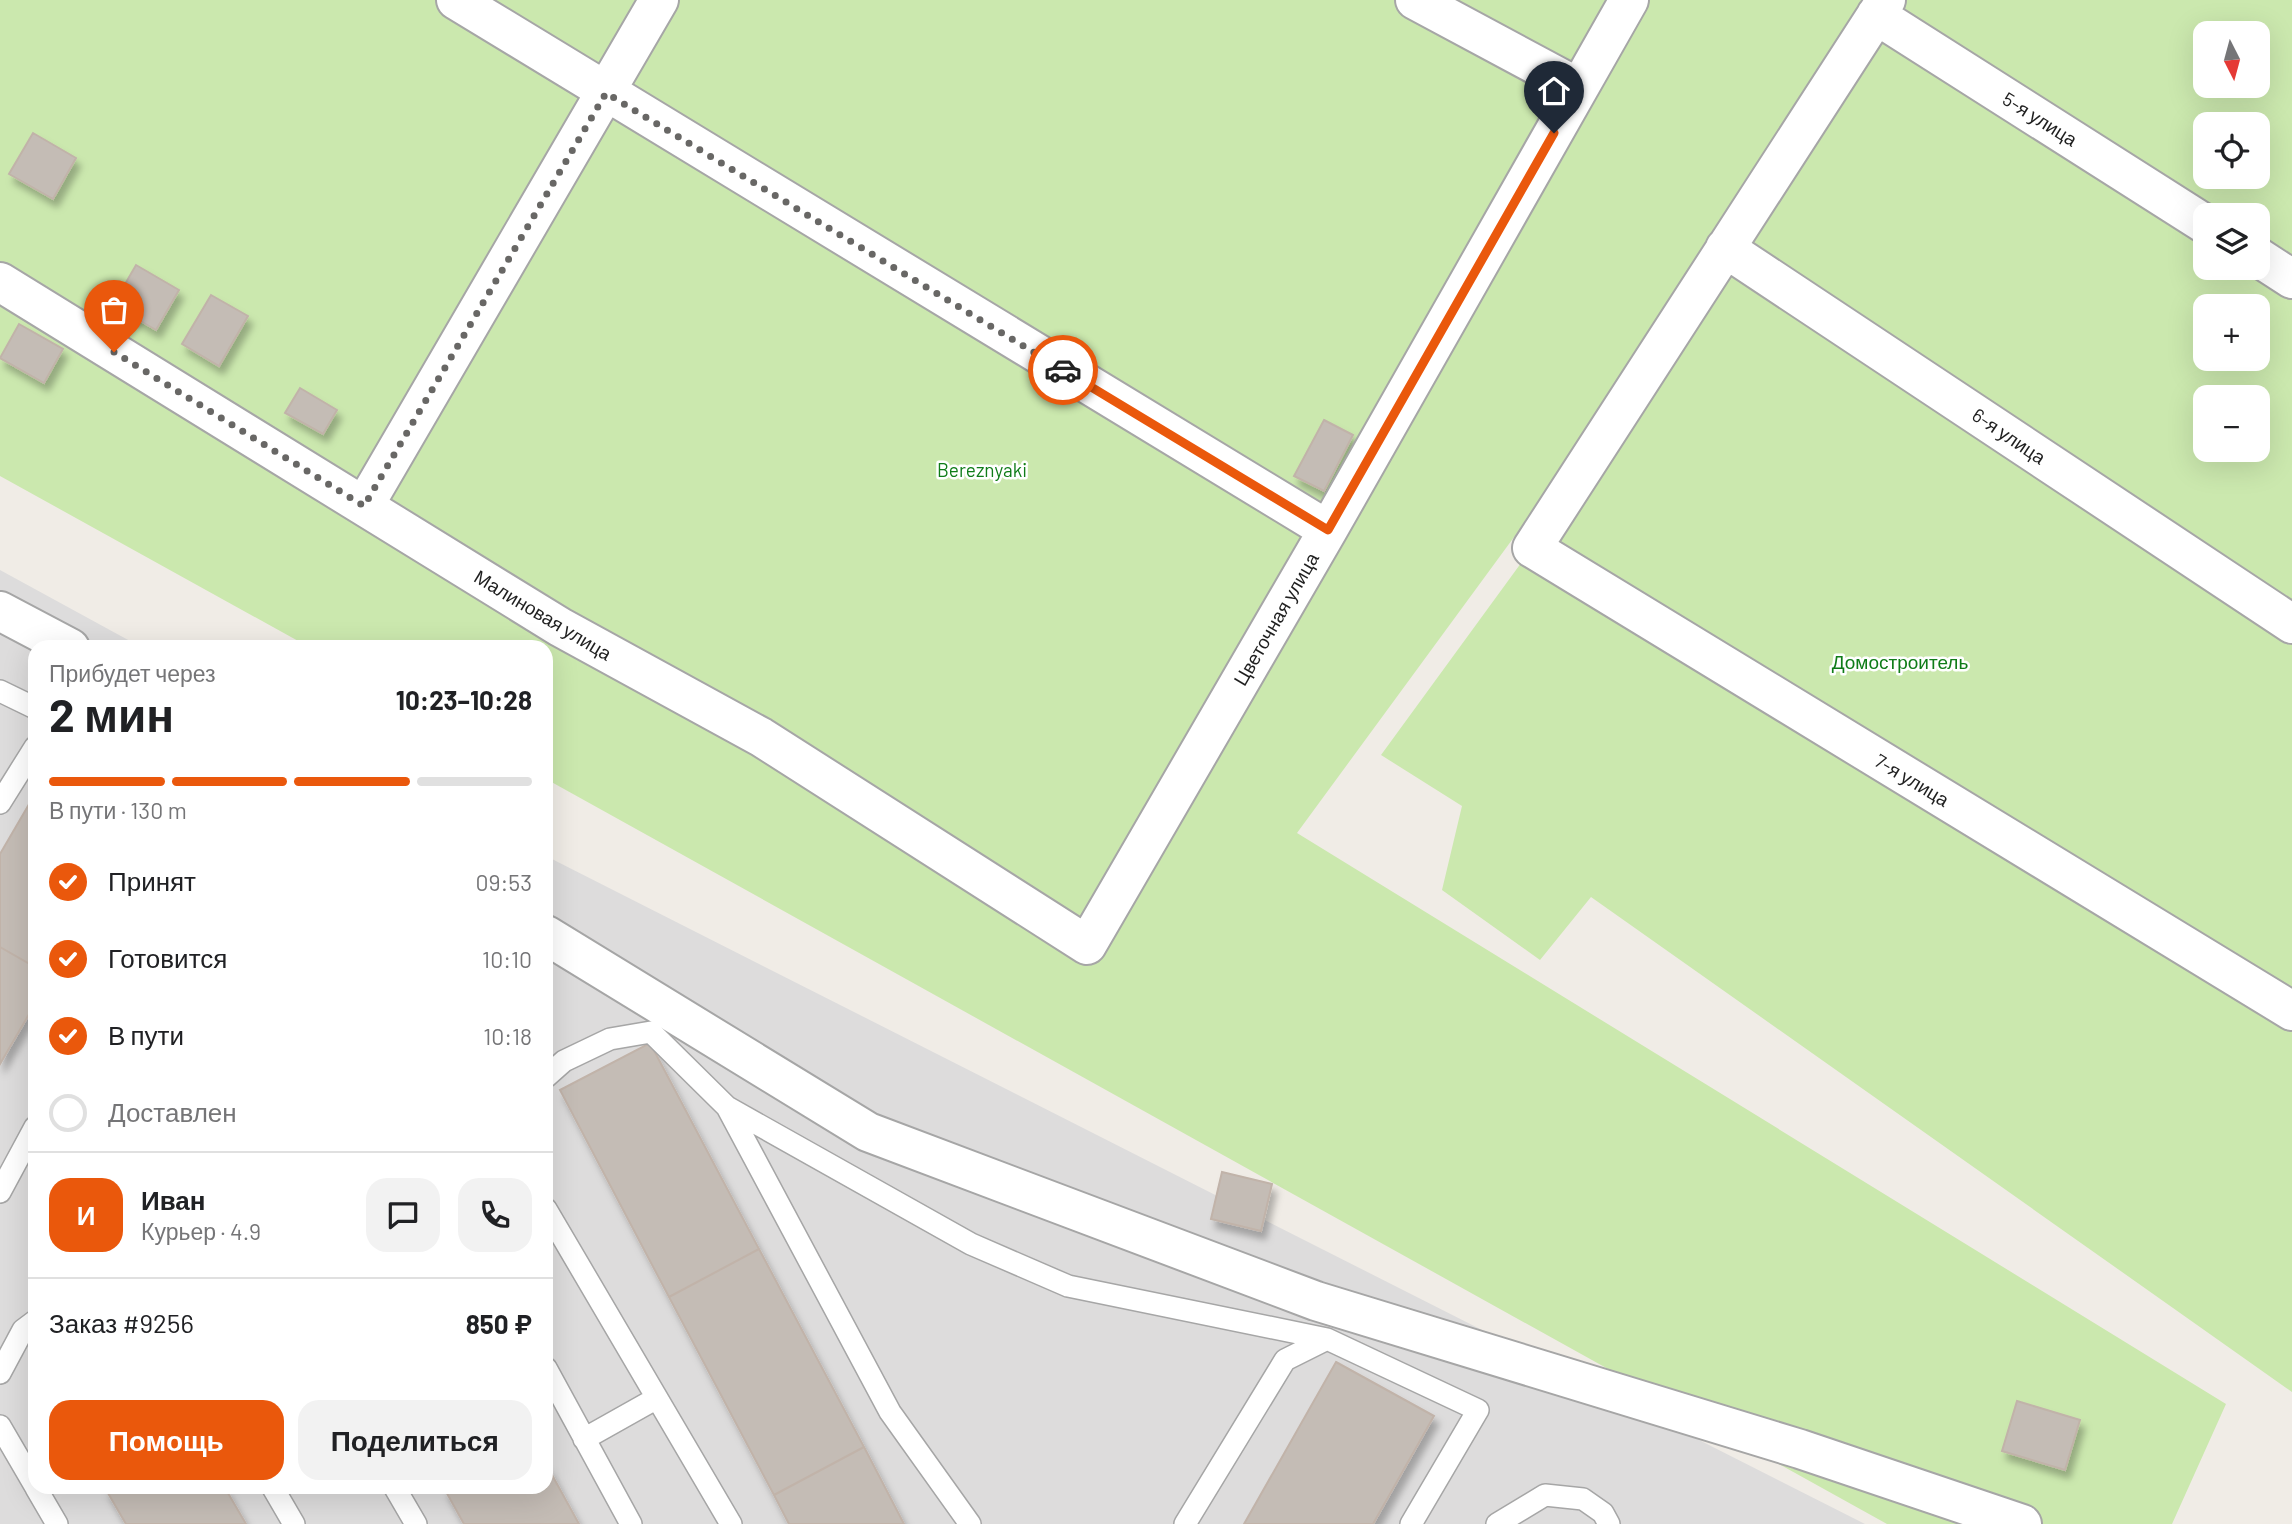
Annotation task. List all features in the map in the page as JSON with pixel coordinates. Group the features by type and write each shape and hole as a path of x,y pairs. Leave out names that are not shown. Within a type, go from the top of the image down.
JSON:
{"street":[{"path":"456,0 1328,530"},
{"path":"364,506 659,0"},
{"path":"1415,0 1579,88"},
{"name":"Цветочная улица","path":"1087,945 1328,530 1629,0"},
{"path":"1725,248 1881,8"},
{"name":"5-я улица","path":"1881,8 2193,216"},
{"name":"7-я улица","path":"1725,248 1532,548 2292,1012"},
{"name":"6-я улица","path":"1725,248 2292,624"},
{"path":"2270,265 2292,279"},
{"name":"Малиновая улица","path":"0,282 560,627 761,737 1087,945"},
{"path":"0,611 55,640"},
{"path":"553,939 867,1132 1316,1301 1800,1449 2022,1524"}],"lane":[{"path":"0,691 28,705"},
{"path":"0,803 28,758"},
{"path":"553,1071 564,1062 610,1039 651,1032 727,1107 971,1244 1068,1286 1327,1339 1478,1410 1411,1524"},
{"path":"727,1107 890,1412 970,1524"},
{"path":"0,1192 28,1140"},
{"path":"553,1221 731,1524"},
{"path":"0,1373 23,1330 28,1326"},
{"path":"1185,1524 1285,1360 1327,1339"},
{"path":"553,1381 631,1524"},
{"path":"584,1439 657,1398"},
{"path":"0,1426 28,1473"},
{"path":"40,1494 57,1524"},
{"path":"277,1494 294,1524"},
{"path":"398,1494 416,1524"},
{"path":"1497,1524 1545,1495 1583,1499 1603,1513 1609,1524"}],"shaded area":[{"path":"0,570 128,640 28,640 28,1494 553,1494 553,860 1865,1524 0,1524"}],"green space":[{"name":"Bereznyaki","path":"0,0 2292,0 2292,1392 1591,897 1540,960 1442,890 1462,806 1381,755 1532,548 1715,263 1297,833 2226,1404 2172,1524 1887,1524 553,783 553,640 296,640 0,476"}],"building":[{"path":"33,133 76,158 53,199 9,174"},
{"path":"136,265 179,290 156,330 113,305"},
{"path":"211,295 248,316 219,366 182,344"},
{"path":"19,324 63,349 44,383 0,358"},
{"path":"300,388 337,410 323,434 285,413"},
{"path":"1324,420 1353,435 1324,491 1294,476"},
{"path":"28,806 28,963 0,947 0,854"},
{"path":"0,947 28,963 28,1016 0,1064"},
{"path":"650,1043 759,1249 669,1297 560,1090"},
{"path":"1222,1172 1272,1184 1261,1231 1211,1219"},
{"path":"759,1249 864,1447 774,1495 669,1297"},
{"path":"1336,1362 1434,1416 1373,1524 1244,1524"},
{"path":"2017,1401 2080,1420 2065,1470 2002,1451"},
{"path":"864,1447 904,1524 789,1524 774,1495"},
{"path":"553,1477 579,1524 464,1524 447,1494 553,1494"},
{"path":"108,1494 228,1494 246,1524 126,1524"}],"way so far":[{"path":"114,352 364,506 606,93 1063,370"}],"route":[{"path":"1063,370 1328,530 1554,133"}],"park label":[{"name":"Домостроитель","path":"1900,662"}]}
